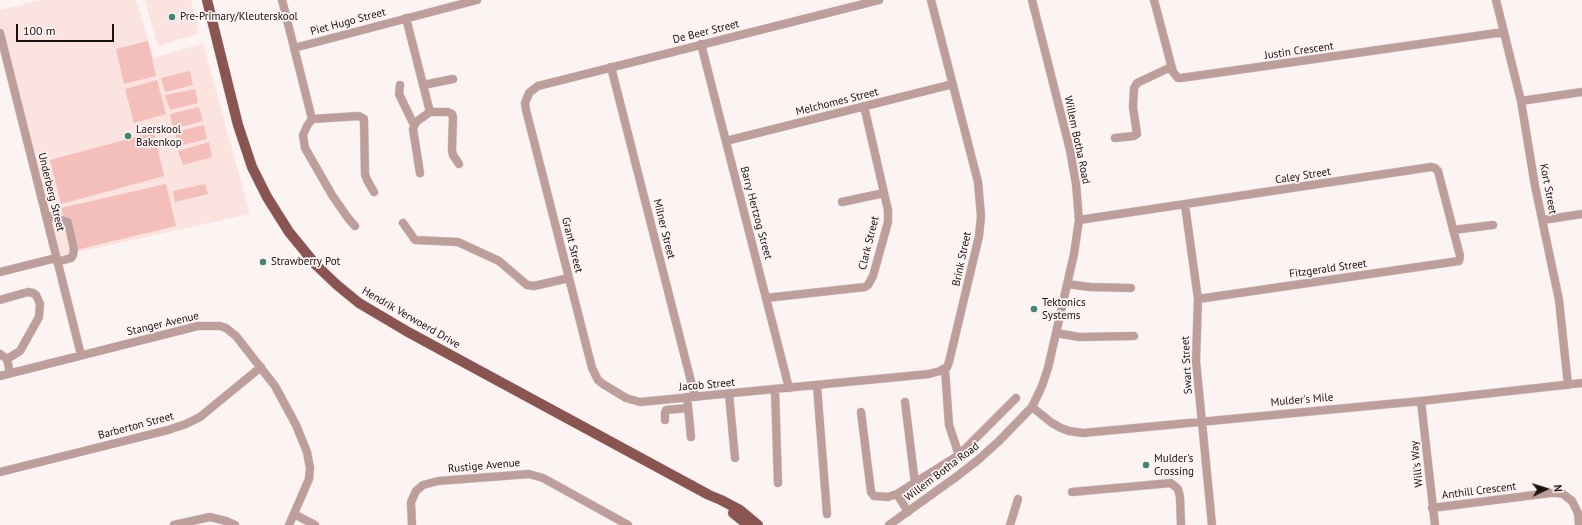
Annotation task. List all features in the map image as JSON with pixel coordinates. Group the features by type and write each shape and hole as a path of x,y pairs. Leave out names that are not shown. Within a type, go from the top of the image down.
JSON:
{"main road":[{"name":"Hendrik Verwoerd Drive","path":"206,2 238,125 252,167 267,197 289,232 316,265 359,303 408,332 709,495 740,510 758,525"},
{"name":"Hendrik Verwoerd Drive","path":"709,495 748,525"}],"street":[{"path":"282,0 312,119"},
{"name":"Piet Hugo Street","path":"294,48 477,0"},
{"name":"De Beer Street","path":"538,86 879,0"},
{"name":"Brink Street","path":"931,0 978,182 981,216 979,236 949,362 945,369"},
{"name":"Willem Botha Road","path":"889,525 978,460 1032,407 1042,386 1048,368 1074,254 1079,220 1076,184 1070,150 1032,0"},
{"path":"1115,138 1134,136 1137,134 1133,107 1134,88 1137,83 1171,67 1154,0"},
{"name":"Kort Street","path":"1496,0 1521,101 1542,220 1559,300 1568,385"},
{"path":"406,18 430,112"},
{"name":"Justin Crescent","path":"1171,67 1174,74 1178,78 1186,78 1504,32"},
{"name":"Underberg Street","path":"0,33 81,355"},
{"name":"Barry Hertzog Street","path":"701,44 789,388"},
{"name":"Milner Street","path":"610,67 695,397"},
{"path":"423,85 453,78"},
{"name":"Melchomes Street","path":"726,141 953,84"},
{"path":"400,85 399,94 414,125"},
{"name":"Grant Street","path":"538,86 526,97 526,110 595,375 604,384 626,398"},
{"path":"1521,101 1582,92"},
{"name":"Clark Street","path":"766,298 864,287 868,285 874,274 888,222 888,210 864,106"},
{"path":"420,173 412,133 414,125 430,112 448,112 452,114 452,150 453,155 459,164"},
{"path":"312,119 359,116 364,119 365,174 374,192"},
{"path":"312,119 303,135 305,148 332,195 355,226"},
{"name":"Caley Street","path":"1079,220 1432,167 1436,168 1440,174 1460,260"},
{"path":"842,202 884,193"},
{"name":"Swart Street","path":"1185,205 1198,299 1196,361 1212,525"},
{"path":"1542,220 1582,214"},
{"path":"0,272 71,258 74,249 68,222 46,215"},
{"path":"403,223 415,240 458,242 499,261 527,285 534,286 569,278"},
{"path":"1453,230 1492,225"},
{"name":"Fitzgerald Street","path":"1198,299 1460,260"},
{"path":"1067,284 1090,287 1130,288"},
{"path":"0,300 28,292 34,293 40,304 39,318 20,351 7,359"},
{"name":"Stanger Avenue","path":"0,376 198,326 220,326 232,332 275,386 296,425 309,461 310,479 289,525"},
{"path":"1056,333 1079,337 1134,336"},
{"path":"0,354 7,359 10,373"},
{"name":"Barberton Street","path":"0,472 168,430 186,424 200,417 261,367"},
{"path":"789,388 929,374 945,369 949,425 959,455"},
{"name":"Mulder's Mile","path":"1032,407 1052,424 1075,432 1137,428 1202,420 1422,401 1582,383"},
{"path":"817,386 827,514"},
{"name":"Jacob Street","path":"626,398 640,402 789,388"},
{"path":"774,390 778,483"},
{"path":"729,394 735,458"},
{"path":"687,397 691,437"},
{"path":"861,412 871,492 874,496 880,497 897,494 959,455 1016,398"},
{"name":"Will's Way","path":"1422,401 1432,508 1435,525"},
{"path":"905,402 915,483"},
{"path":"665,420 666,410 688,408"},
{"name":"Rustige Avenue","path":"412,525 410,510 411,502 416,491 423,485 438,482 529,474 543,478 628,525"},
{"path":"1072,492 1171,483 1178,489 1180,497 1181,525"},
{"name":"Anthill Crescent","path":"1432,508 1558,493 1563,494 1572,501 1578,513 1579,525"},
{"path":"897,494 908,512"},
{"path":"1009,525 1018,498"},
{"path":"294,514 315,525"},
{"path":"174,525 210,518 226,521 235,525"}],"shaded area":[{"name":"Laerskool Bakenkop","path":"42,0 136,0 154,58 203,43 250,214 60,256 0,28 0,10"},
{"name":"Pre-Primary/Kleuterskool","path":"145,0 191,0 199,34 176,40 158,47"},
{"path":"148,41 156,76 124,84 116,49"},
{"path":"190,71 193,85 165,92 161,78"},
{"path":"157,80 166,114 134,123 125,89"},
{"path":"195,89 198,103 170,110 165,95"},
{"path":"199,107 203,121 173,129 170,114"},
{"path":"204,125 207,139 179,146 175,132"},
{"path":"154,132 164,176 61,204 50,160"},
{"path":"209,142 212,157 183,165 178,151"},
{"path":"166,184 176,226 72,251 61,208"},
{"path":"205,184 208,194 175,202 173,191"}],"place":[{"name":"Pre-Primary/Kleuterskool","path":"172,17"},
{"name":"Laerskool Bakenkop","path":"128,136"},
{"name":"Strawberry Pot","path":"263,262"},
{"name":"Tektonics Systems","path":"1034,309"},
{"name":"Mulder's Crossing","path":"1146,465"}]}
